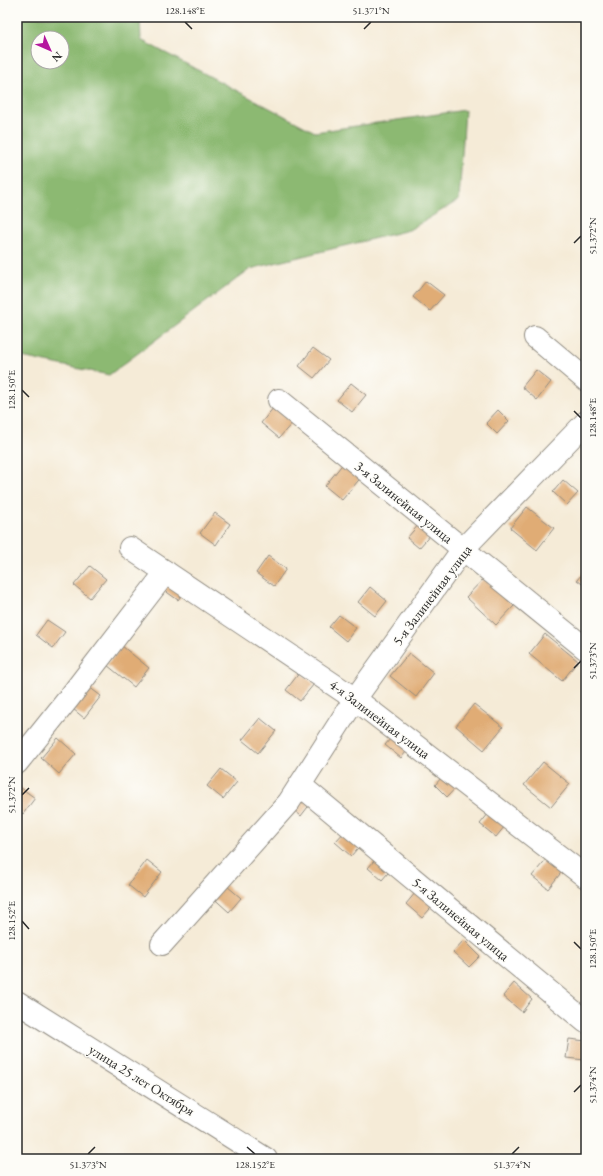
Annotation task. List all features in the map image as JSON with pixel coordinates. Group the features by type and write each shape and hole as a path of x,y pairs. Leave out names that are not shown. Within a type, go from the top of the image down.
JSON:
{"street":[{"path":"535,337 586,380"},
{"name":"3-я Залинейная улица","path":"279,400 586,649"},
{"name":"5-я Залинейная улица","path":"162,944 289,802 355,699 463,549 586,422"},
{"name":"4-я Залинейная улица","path":"130,548 355,699 586,877"},
{"path":"17,763 166,572"},
{"name":"5-я Залинейная улица","path":"300,786 586,1022"},
{"name":"улица 25 лет Октября","path":"17,1002 266,1159"}],"green space":[{"path":"17,17 140,17 141,40 315,132 465,110 459,200 409,230 250,269 109,375 17,356"}],"building":[{"path":"426,281 444,295 430,311 413,297"},
{"path":"313,348 329,360 314,378 299,366"},
{"path":"536,370 551,382 537,400 522,387"},
{"path":"351,383 366,395 352,412 337,400"},
{"path":"274,407 293,422 279,438 261,423"},
{"path":"498,410 509,421 497,434 486,423"},
{"path":"345,461 363,475 342,500 325,486"},
{"path":"563,480 578,493 567,505 553,492"},
{"path":"527,507 554,528 537,550 510,528"},
{"path":"215,513 230,524 216,545 200,533"},
{"path":"420,523 432,533 419,548 407,538"},
{"path":"268,556 286,569 274,586 256,573"},
{"path":"90,566 106,579 90,598 74,585"},
{"path":"586,569 586,587 577,580"},
{"path":"172,573 189,585 178,600 161,588"},
{"path":"484,578 514,606 496,625 466,597"},
{"path":"370,587 387,601 375,616 358,602"},
{"path":"339,615 356,628 346,641 329,627"},
{"path":"47,620 65,632 53,648 36,635"},
{"path":"545,634 578,661 562,681 529,654"},
{"path":"122,646 149,668 134,687 107,665"},
{"path":"409,653 434,673 416,697 390,676"},
{"path":"300,672 314,684 300,701 286,690"},
{"path":"89,687 101,696 84,718 73,709"},
{"path":"474,704 503,727 484,750 456,726"},
{"path":"260,718 276,731 258,753 242,740"},
{"path":"401,726 417,739 401,758 385,745"},
{"path":"58,738 76,754 59,774 41,758"},
{"path":"543,762 570,784 551,807 524,785"},
{"path":"221,769 237,782 223,799 207,786"},
{"path":"447,771 460,783 447,797 435,785"},
{"path":"17,785 35,798 23,814 17,809"},
{"path":"301,788 314,799 301,816 287,804"},
{"path":"493,808 509,821 496,837 480,824"},
{"path":"347,829 363,842 351,856 335,842"},
{"path":"380,854 394,866 382,880 368,868"},
{"path":"548,857 564,869 548,889 532,876"},
{"path":"147,860 162,872 143,897 128,885"},
{"path":"220,880 241,898 229,912 209,894"},
{"path":"420,887 437,901 422,918 406,904"},
{"path":"464,940 480,956 469,967 453,952"},
{"path":"514,983 532,999 522,1012 503,996"},
{"path":"569,1039 586,1041 585,1060 566,1058"}]}
